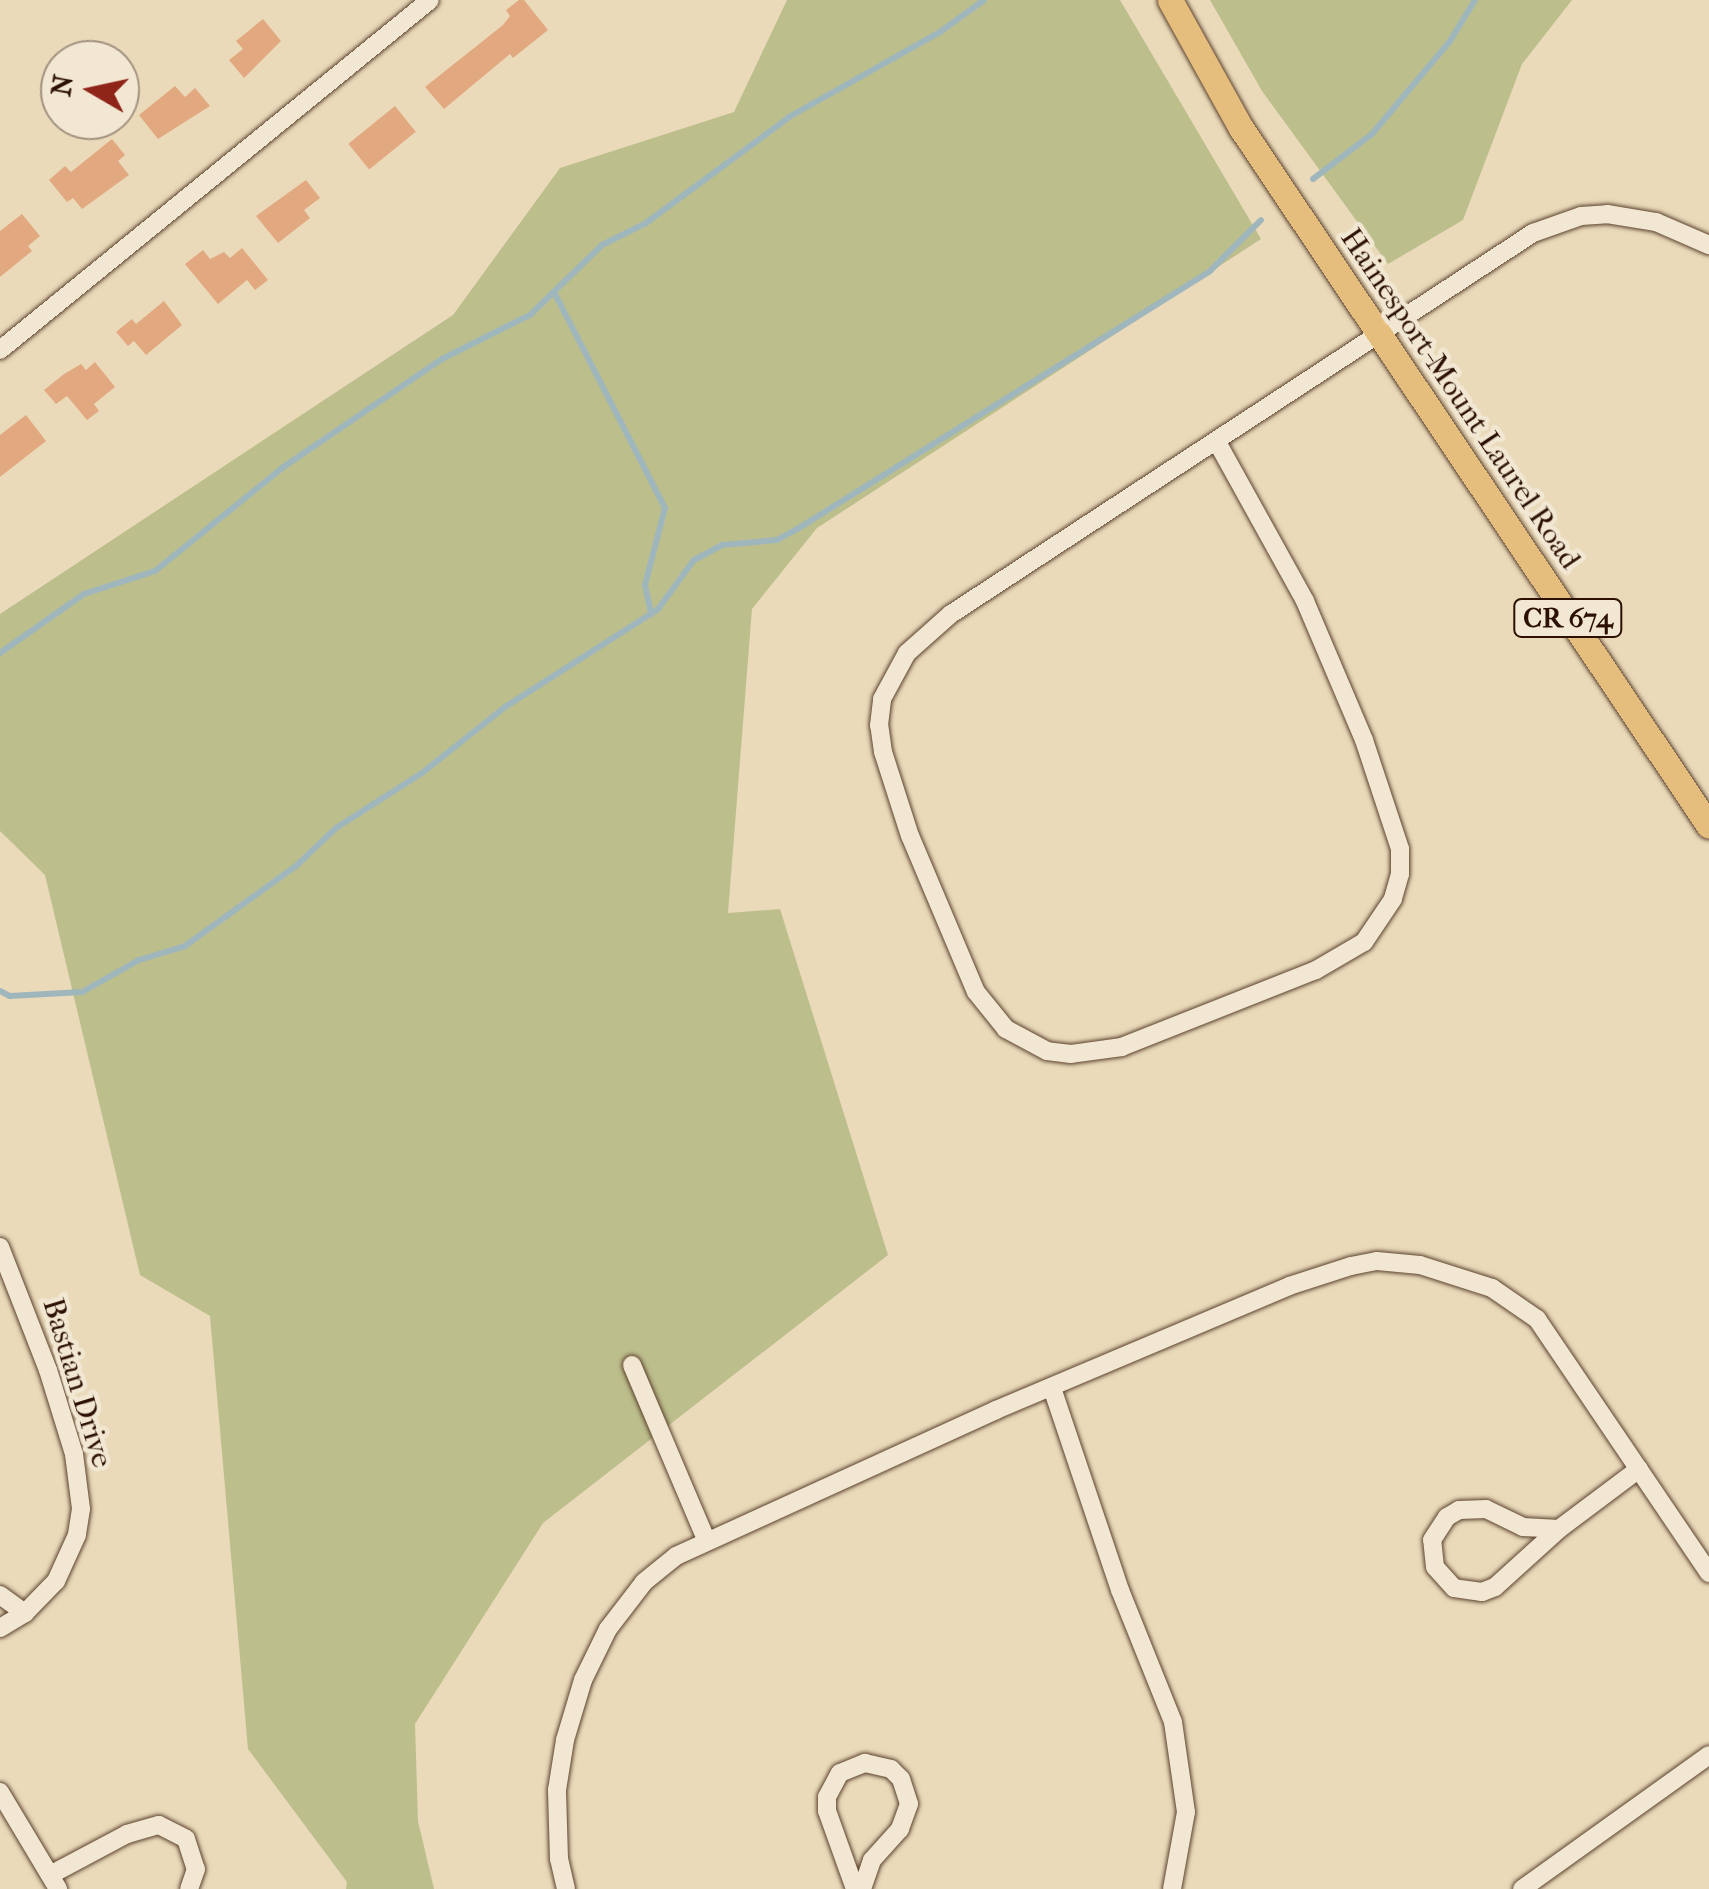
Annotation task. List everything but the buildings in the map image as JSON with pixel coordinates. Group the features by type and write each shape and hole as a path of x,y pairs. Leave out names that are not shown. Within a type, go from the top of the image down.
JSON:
{"main road":[{"name":"Hainesport-Mount Laurel Road","path":"1170,0 1241,128 1709,826"}],"street":[{"path":"0,350 430,0"},
{"path":"1217,442 1298,588 1364,740 1400,848 1400,874 1393,900 1364,942 1316,970 1122,1047 1084,1054 1047,1051 1026,1042 990,1012 964,969 890,779 879,725 882,699 908,653 952,614 1380,336 1511,246 1581,216 1632,216 1709,245"},
{"name":"Bastian Drive","path":"0,1247 48,1370 74,1454 80,1496 77,1535 56,1581 25,1613 0,1628"},
{"path":"566,1889 560,1859 557,1790 564,1740 584,1680 608,1629 644,1582 706,1539 1331,1272 1377,1262 1420,1265 1492,1288 1537,1319 1709,1573"},
{"path":"632,1366 706,1539"},
{"path":"1052,1388 1120,1590 1173,1722 1186,1812 1172,1889"},
{"path":"1558,1529 1523,1527 1486,1509 1458,1510 1447,1517 1432,1540 1435,1567 1454,1588 1482,1592 1496,1587 1558,1529 1639,1469"},
{"path":"0,1595 25,1613"},
{"path":"1522,1889 1550,1881 1709,1754"},
{"path":"865,1762 891,1769 901,1778 909,1804 900,1830 872,1860 859,1889 827,1810 827,1797 840,1773 865,1762"},
{"path":"0,1792 54,1882 128,1834 159,1825 186,1838 196,1869 189,1889"}],"green space":[{"path":"787,0 1120,0 1261,239 817,528 752,609 728,913 780,909 888,1255 543,1523 415,1724 418,1821 434,1889 346,1889 347,1882 248,1749 210,1316 140,1275 45,875 0,831 0,614 453,315 560,168 734,112"},
{"path":"1210,0 1572,0 1522,64 1463,220 1388,264 1262,91"}],"waterway":[{"path":"0,653 84,594 155,571 282,468 442,359 530,315 602,245 646,223 789,117 940,32 984,0"},
{"path":"1313,179 1372,134 1450,41 1475,0"},
{"path":"0,991 10,996 82,992 139,960 185,946 296,866 336,828 422,773 505,707 658,609 694,560 722,545 777,540 799,528 1210,271 1261,220"},
{"path":"554,292 665,508 645,585 651,614"}]}
